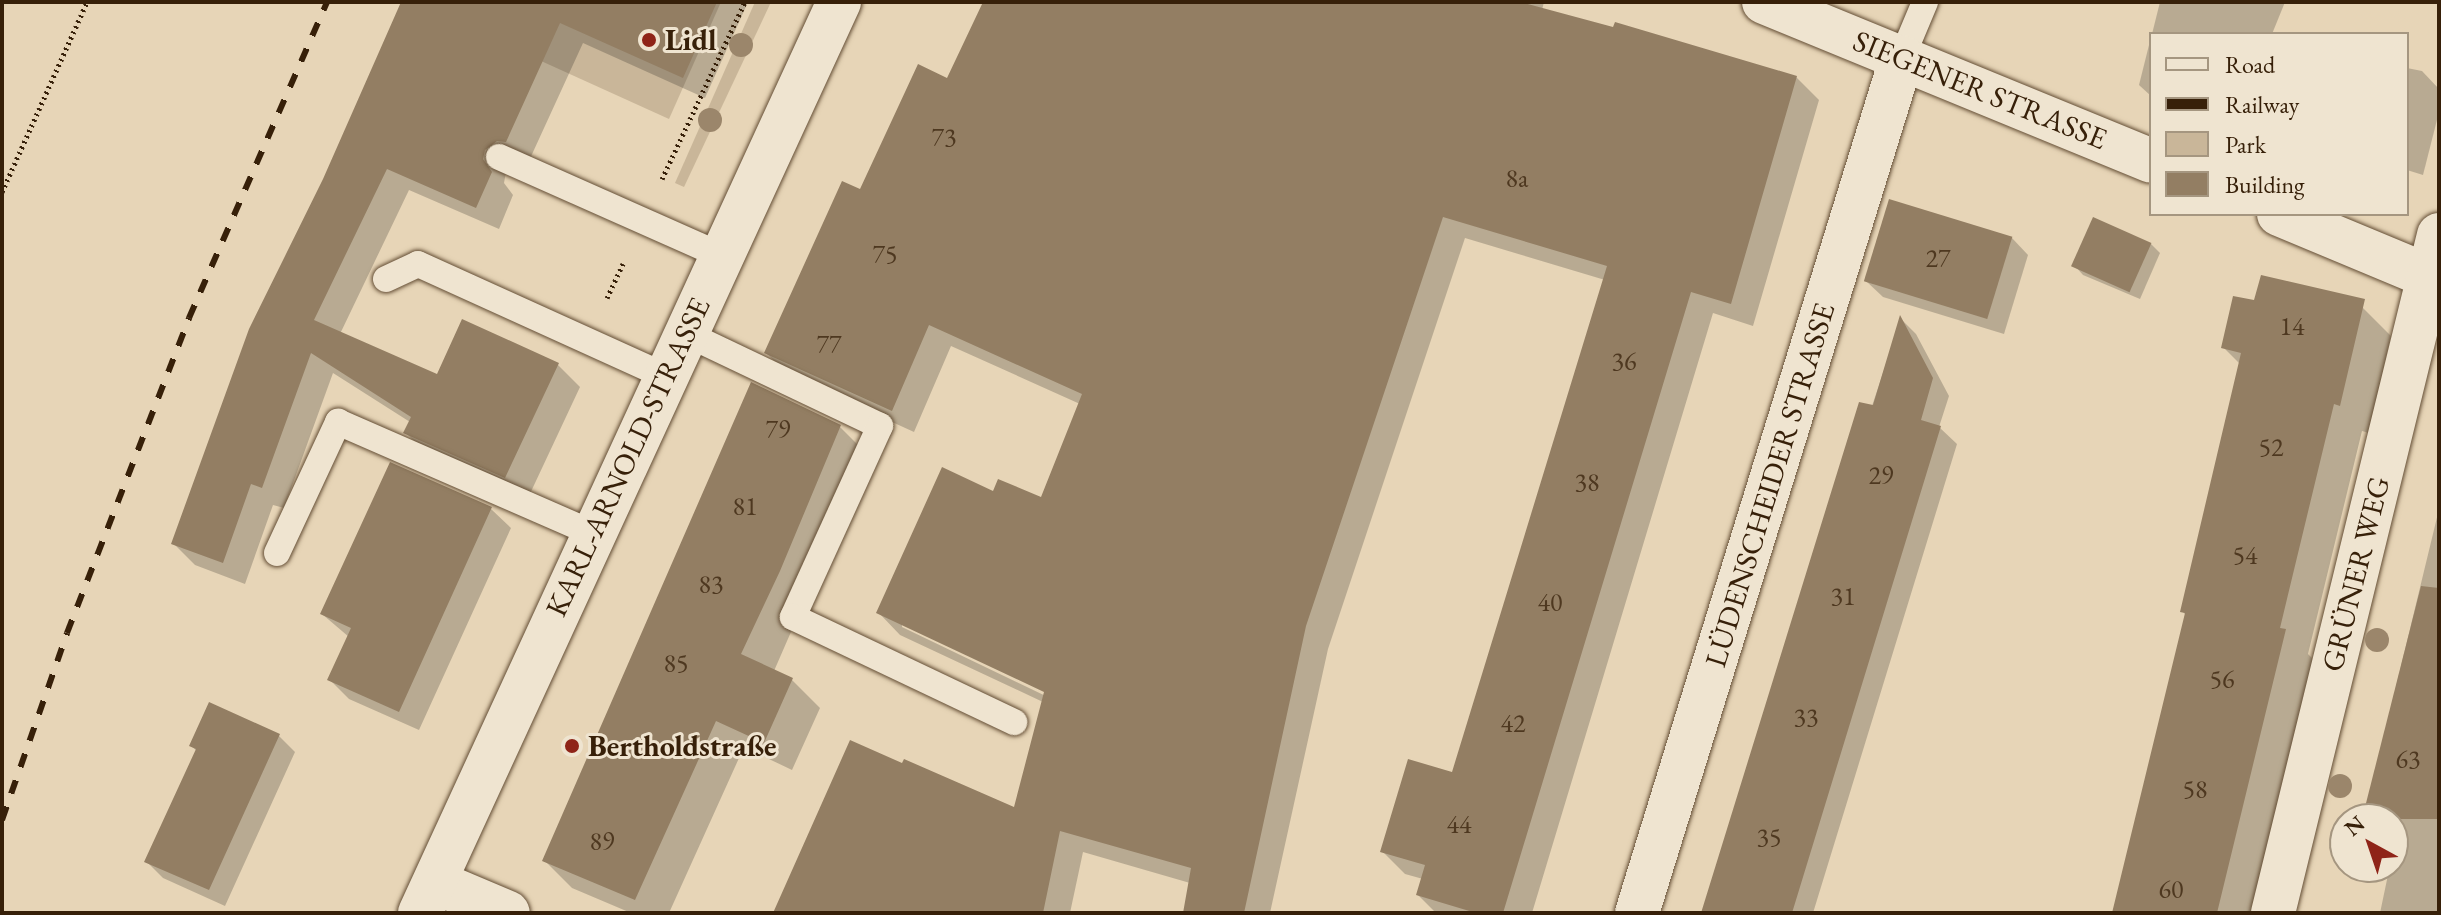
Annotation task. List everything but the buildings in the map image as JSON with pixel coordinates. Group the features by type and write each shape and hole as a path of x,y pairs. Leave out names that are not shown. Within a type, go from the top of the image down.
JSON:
{"street":[{"name":"KARL-ARNOLD-STRASSE","path":"427,897 839,2"},
{"name":"SIEGENER STRASSE","path":"1764,2 2149,160"},
{"name":"LÜDENSCHEIDER STRASSE","path":"1637,913 1902,57"},
{"path":"2284,216 2428,276"},
{"name":"GRÜNER WEG","path":"2273,913 2439,235"},
{"path":"427,897 508,913"}],"lane":[{"path":"1902,57 1925,2"},
{"path":"499,157 720,255"},
{"path":"386,279 418,264 665,376"},
{"path":"685,333 880,426 793,617 1014,722"},
{"path":"277,553 338,422 594,534"}],"path":[{"path":"2,192 87,2"}],"green space":[{"path":"411,2 721,2 669,119"},
{"path":"755,2 771,2 684,187 675,183"}],"railway":[{"path":"2,820 67,633 189,318 327,2"}],"place":[{"name":"Lidl","path":"649,40"},
{"name":"Bertholdstraße","path":"572,746"}]}
